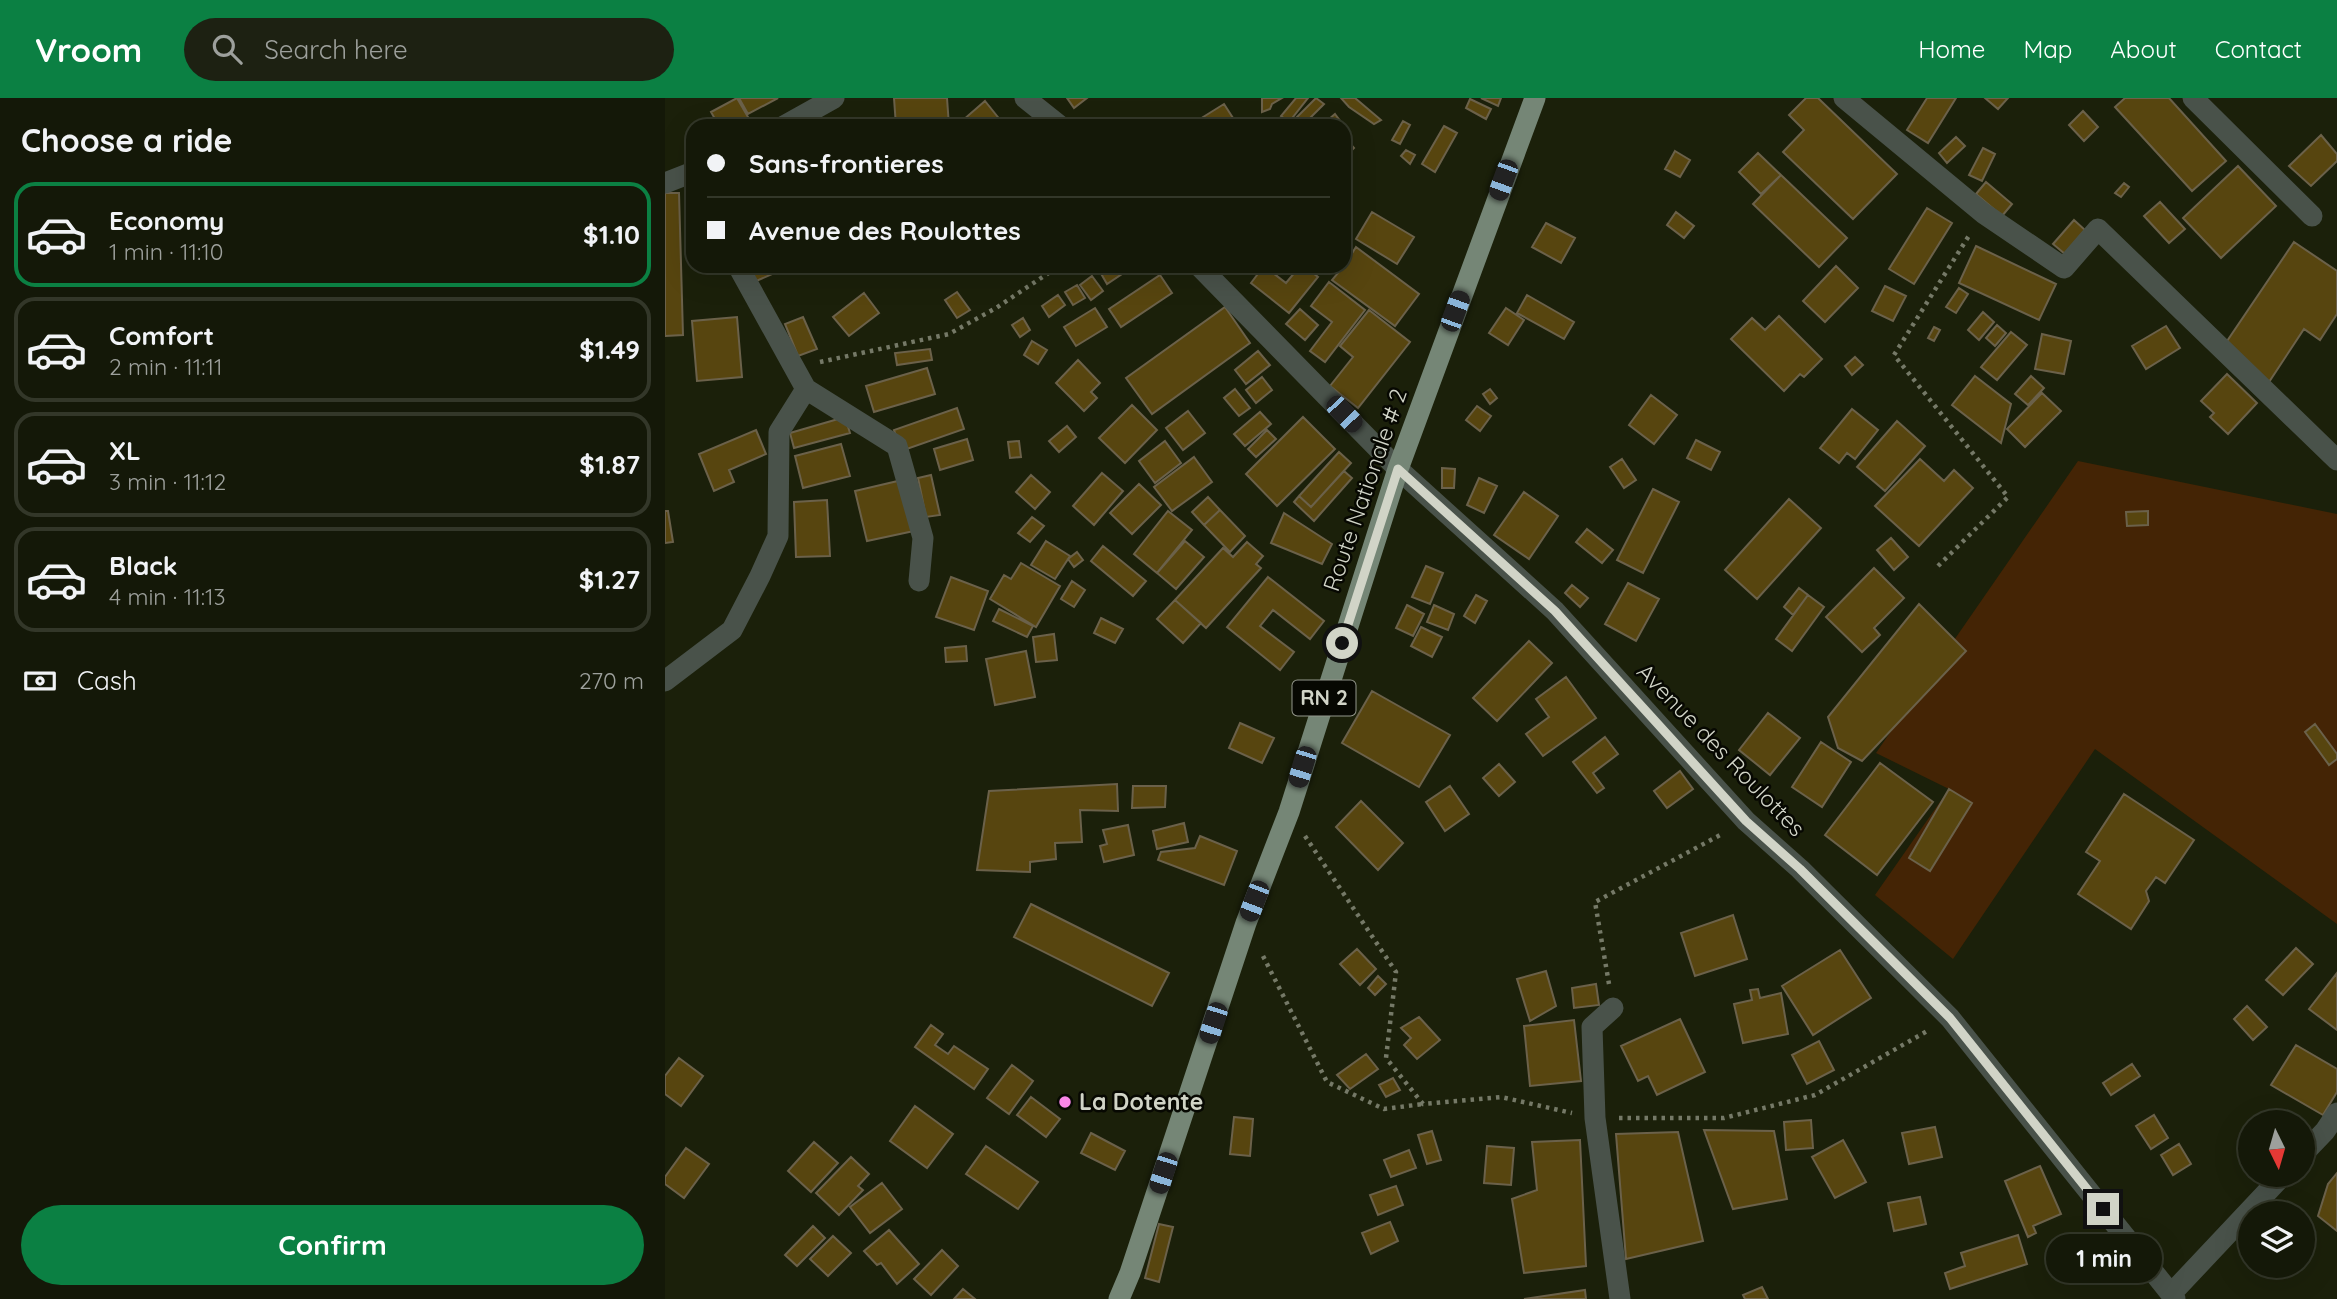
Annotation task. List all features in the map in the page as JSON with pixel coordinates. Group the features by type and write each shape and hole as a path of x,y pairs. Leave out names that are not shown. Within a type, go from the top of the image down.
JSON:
{"main road":[{"name":"Route Nationale # 2","path":"1122,1296 1246,923 1289,812 1398,469 1535,98"}],"street":[{"path":"796,119 834,98"},
{"path":"1025,98 1051,119"},
{"path":"1844,98 1983,213 2064,268 2098,229 2337,460"},
{"path":"2193,98 2312,216"},
{"path":"665,183 686,178"},
{"path":"742,273 807,389 897,446 923,538 919,581"},
{"name":"Avenue des Roulottes","path":"1206,273 1398,469 1555,611 1746,821 1800,869 1950,1018 2173,1297"},
{"path":"665,681 732,630 760,576 778,536 779,432 807,389"},
{"path":"1613,1008 1592,1027 1595,1118 1620,1299"},
{"path":"2315,1141 2337,1113"},
{"path":"2173,1297 2272,1187"}],"path":[{"path":"1938,566 2008,497 1894,355 1983,213"},
{"path":"795,370 826,360 949,334 996,308 1048,273"},
{"path":"1613,1008 1595,902 1746,821"},
{"path":"1246,923 1327,1082 1384,1109 1423,1104"}],"shaded area":[{"path":"2078,461 2337,514 2337,924 2095,749 1953,959 1875,895 1949,789 1876,753"}],"building":[{"path":"737,98 749,119 715,119 711,112"},
{"path":"739,98 778,98 748,114"},
{"path":"894,98 947,98 948,119 896,119"},
{"path":"1067,98 1087,98 1074,108"},
{"path":"1262,98 1282,98 1272,104 1270,109 1262,112"},
{"path":"1296,98 1308,98 1291,119 1281,116"},
{"path":"1316,98 1324,104 1309,119 1295,119"},
{"path":"1341,98 1355,98 1381,120 1374,124 1349,107"},
{"path":"1481,98 1501,98 1498,106"},
{"path":"1806,98 1818,98 1897,174 1853,219 1783,152 1804,130 1789,115"},
{"path":"1927,98 1956,98 1928,143 1907,130"},
{"path":"1985,98 2008,98 1998,109"},
{"path":"2125,98 2169,98 2226,161 2192,191 2115,107"},
{"path":"1470,99 1491,109 1486,119 1466,108"},
{"path":"985,101 999,119 964,119"},
{"path":"1224,104 1233,118 1232,119 1200,119"},
{"path":"2083,111 2098,127 2084,141 2069,125"},
{"path":"1403,121 1410,125 1400,144 1392,140"},
{"path":"1444,126 1457,133 1435,172 1422,164"},
{"path":"2321,135 2337,154 2337,161 2311,186 2289,166"},
{"path":"1956,137 1965,146 1947,163 1939,153"},
{"path":"1983,148 1995,154 1982,181 1969,175"},
{"path":"1406,150 1415,155 1410,164 1401,156"},
{"path":"1675,151 1690,160 1680,177 1665,169"},
{"path":"1758,153 1781,175 1761,194 1739,172"},
{"path":"2238,166 2276,206 2221,258 2183,218"},
{"path":"1781,175 1847,238 1819,267 1753,204"},
{"path":"1986,182 2012,204 2002,216 1976,194"},
{"path":"2124,183 2129,187 2121,197 2115,193"},
{"path":"665,193 679,193 683,335 665,336"},
{"path":"2160,202 2185,229 2169,243 2144,216"},
{"path":"1927,208 1952,223 1914,284 1889,269"},
{"path":"1372,212 1414,237 1397,264 1356,239"},
{"path":"1676,212 1694,226 1684,238 1667,225"},
{"path":"2074,220 2085,230 2065,254 2053,244"},
{"path":"1546,223 1575,238 1561,263 1532,247"},
{"path":"2294,242 2337,271 2337,314 2320,340 2304,329 2269,382 2221,350"},
{"path":"1976,246 2056,284 2039,320 1959,283"},
{"path":"1356,247 1419,294 1395,326 1332,280 1338,273 1351,273 1351,255"},
{"path":"1836,266 1858,288 1825,322 1803,301"},
{"path":"751,273 775,273 754,282"},
{"path":"1101,273 1124,273 1107,284"},
{"path":"1259,273 1273,273 1286,283 1294,273 1313,273 1318,277 1289,313 1251,283"},
{"path":"1160,275 1172,293 1121,327 1109,309"},
{"path":"1092,276 1103,291 1091,300 1080,285"},
{"path":"1329,282 1365,310 1325,362 1310,351 1332,322 1311,306"},
{"path":"1077,285 1085,298 1073,305 1065,292"},
{"path":"1885,286 1906,296 1893,321 1872,311"},
{"path":"1959,288 1968,294 1956,313 1946,307"},
{"path":"957,292 970,310 957,318 945,300"},
{"path":"864,293 879,313 849,336 833,317"},
{"path":"1058,295 1065,305 1049,317 1042,306"},
{"path":"1527,295 1574,322 1564,339 1517,313"},
{"path":"1225,307 1250,343 1152,414 1126,378"},
{"path":"1095,308 1107,327 1076,346 1064,327"},
{"path":"1506,308 1524,320 1508,345 1489,333"},
{"path":"1300,309 1318,325 1305,340 1286,324"},
{"path":"1369,310 1410,342 1358,408 1330,386 1353,357 1340,346"},
{"path":"1983,312 1994,322 1979,340 1968,330"},
{"path":"1779,316 1822,359 1804,377 1800,374 1784,391 1731,339 1752,318 1765,330"},
{"path":"737,317 742,377 697,381 692,321"},
{"path":"803,317 817,349 798,356 785,324"},
{"path":"1023,318 1030,330 1020,337 1012,325"},
{"path":"1997,325 2006,333 1995,346 1986,338"},
{"path":"2166,326 2180,348 2146,369 2132,346"},
{"path":"1934,327 1940,330 1934,341 1928,338"},
{"path":"2011,332 2027,345 1997,380 1981,367"},
{"path":"2042,334 2071,341 2064,374 2035,369"},
{"path":"1032,341 1047,350 1038,364 1024,355"},
{"path":"930,349 932,360 897,365 895,353"},
{"path":"1258,351 1270,365 1246,384 1235,370"},
{"path":"1855,357 1863,365 1852,375 1845,366"},
{"path":"1078,360 1100,383 1091,392 1097,398 1084,411 1056,383"},
{"path":"927,368 935,394 874,412 866,386"},
{"path":"2227,374 2257,403 2228,434 2210,417 2214,413 2201,401"},
{"path":"1975,376 2011,404 2001,443 1952,405"},
{"path":"2031,376 2044,388 2028,405 2015,394"},
{"path":"1262,377 1272,390 1256,403 1246,390"},
{"path":"1235,389 1250,408 1239,416 1224,398"},
{"path":"1490,389 1497,398 1490,404 1483,394"},
{"path":"2042,393 2061,411 2025,447 2007,429"},
{"path":"1651,395 1677,415 1654,444 1629,425"},
{"path":"1132,405 1157,430 1125,463 1099,438"},
{"path":"1477,406 1491,416 1480,431 1466,420"},
{"path":"957,408 964,429 901,451 894,430"},
{"path":"1852,409 1878,430 1855,459 1847,453 1839,463 1820,448"},
{"path":"1188,411 1205,433 1183,450 1166,428"},
{"path":"1260,412 1271,424 1245,446 1234,434"},
{"path":"845,417 850,433 794,448 790,433"},
{"path":"1303,417 1335,449 1277,506 1246,474"},
{"path":"1897,421 1925,446 1885,491 1857,467"},
{"path":"1067,426 1076,437 1059,452 1049,441"},
{"path":"756,430 766,454 729,470 734,482 714,491 699,454"},
{"path":"1267,430 1276,439 1256,457 1248,449"},
{"path":"967,439 973,460 940,470 934,449"},
{"path":"1696,440 1720,452 1711,470 1687,458"},
{"path":"1019,441 1021,457 1010,458 1008,442"},
{"path":"1165,441 1181,463 1155,483 1139,461"},
{"path":"841,444 850,476 803,488 795,456"},
{"path":"1339,452 1351,463 1311,507 1299,496"},
{"path":"1194,457 1212,482 1172,511 1154,487"},
{"path":"1622,459 1636,480 1624,488 1610,467"},
{"path":"1920,459 1944,481 1954,470 1973,488 1919,546 1875,506"},
{"path":"1442,468 1455,469 1454,488 1442,488"},
{"path":"1344,471 1352,478 1314,521 1294,502 1299,496 1311,507"},
{"path":"1102,473 1123,491 1094,525 1073,506"},
{"path":"931,475 940,515 926,517 918,478"},
{"path":"1031,475 1050,492 1035,509 1016,492"},
{"path":"1479,478 1497,486 1484,513 1467,505"},
{"path":"902,480 914,531 867,541 855,491"},
{"path":"1139,484 1161,505 1132,534 1110,513"},
{"path":"1653,489 1679,502 1643,573 1617,560"},
{"path":"1524,492 1558,516 1529,559 1494,535"},
{"path":"1208,497 1220,510 1204,525 1192,512"},
{"path":"1789,499 1821,528 1757,599 1725,570"},
{"path":"827,500 830,556 796,557 794,502"},
{"path":"1220,510 1245,536 1230,552 1204,525"},
{"path":"665,511 668,511 673,542 665,543"},
{"path":"1168,511 1192,530 1157,573 1134,554"},
{"path":"2148,511 2148,525 2127,526 2126,512"},
{"path":"1284,513 1332,544 1322,564 1271,543"},
{"path":"1032,517 1044,526 1030,542 1018,533"},
{"path":"1587,529 1613,550 1602,563 1576,542"},
{"path":"1891,538 1908,557 1894,570 1877,550"},
{"path":"1046,541 1070,556 1055,579 1031,565"},
{"path":"1185,541 1204,557 1176,589 1157,573"},
{"path":"1247,542 1263,556 1256,564 1261,568 1206,628 1175,600 1223,548 1233,557"},
{"path":"1103,546 1146,581 1133,596 1091,561"},
{"path":"1077,552 1083,560 1074,567 1068,559"},
{"path":"1021,563 1060,586 1036,627 990,599 1004,575 1011,579"},
{"path":"1426,566 1443,573 1430,604 1412,597"},
{"path":"1874,568 1904,598 1874,628 1880,635 1862,652 1826,617"},
{"path":"951,577 988,591 974,630 936,617"},
{"path":"1268,577 1324,621 1310,639 1273,610 1260,626 1294,652 1280,670 1227,627"},
{"path":"1072,581 1085,590 1074,607 1061,599"},
{"path":"1628,583 1659,599 1636,641 1605,624"},
{"path":"1572,585 1588,598 1580,607 1565,593"},
{"path":"1799,588 1808,595 1793,615 1784,607"},
{"path":"1476,595 1487,601 1475,623 1464,616"},
{"path":"1808,595 1824,607 1792,651 1776,639"},
{"path":"1175,600 1201,623 1183,643 1157,619"},
{"path":"1919,604 1966,651 1862,761 1838,748 1828,717"},
{"path":"1407,605 1424,614 1413,636 1396,628"},
{"path":"1434,605 1454,614 1448,630 1427,622"},
{"path":"999,609 1033,626 1027,637 993,621"},
{"path":"1101,618 1123,629 1115,643 1094,633"},
{"path":"1421,627 1442,637 1432,657 1411,646"},
{"path":"1054,634 1057,660 1036,662 1033,637"},
{"path":"1529,641 1552,663 1497,721 1473,698"},
{"path":"966,646 967,661 946,662 945,648"},
{"path":"1026,651 1035,697 995,705 986,659"},
{"path":"1566,677 1596,718 1543,756 1526,734 1549,717 1536,699"},
{"path":"1372,691 1450,735 1419,787 1342,743"},
{"path":"1768,713 1800,738 1770,775 1739,750"},
{"path":"1240,723 1274,738 1262,763 1229,748"},
{"path":"2315,724 2337,754 2337,759 2329,765 2305,732"},
{"path":"1605,737 1618,754 1593,773 1604,788 1597,793 1573,762"},
{"path":"1821,742 1851,762 1822,807 1792,787"},
{"path":"1880,763 1933,802 1877,875 1825,835"},
{"path":"1499,764 1515,782 1499,796 1483,778"},
{"path":"1680,771 1693,789 1667,808 1654,791"},
{"path":"1117,784 1118,811 1080,810 1082,842 1055,843 1056,859 1030,862 1030,872 977,870 989,791"},
{"path":"1133,786 1166,786 1165,807 1132,808"},
{"path":"1450,786 1469,814 1445,831 1426,802"},
{"path":"1949,789 1972,803 1930,871 1909,858"},
{"path":"2124,794 2194,840 2165,883 2156,877 2146,891 2149,901 2131,929 2078,894 2100,861 2086,852"},
{"path":"1361,801 1403,843 1378,870 1336,827"},
{"path":"1184,823 1188,842 1157,849 1153,831"},
{"path":"1128,825 1134,855 1104,862 1100,846 1107,844 1103,830"},
{"path":"1200,836 1237,851 1224,885 1158,860 1161,852 1195,848"},
{"path":"1031,904 1169,973 1152,1006 1014,937"},
{"path":"1733,915 1747,959 1695,976 1681,933"},
{"path":"2296,948 2313,964 2283,995 2266,980"},
{"path":"1357,949 1376,969 1360,985 1340,964"},
{"path":"1840,950 1871,998 1813,1035 1782,986"},
{"path":"1546,971 1556,1006 1530,1021 1517,979"},
{"path":"2337,973 2337,1030 2309,1009"},
{"path":"1378,976 1386,984 1375,995 1368,988"},
{"path":"1596,984 1599,1005 1574,1008 1572,988"},
{"path":"1758,989 1760,998 1781,993 1788,1034 1743,1043 1734,1004 1752,1000 1750,990"},
{"path":"2247,1006 2267,1027 2253,1040 2234,1019"},
{"path":"1419,1017 1440,1040 1417,1059 1404,1045 1411,1038 1401,1028"},
{"path":"1680,1019 1705,1072 1657,1095 1648,1076 1638,1081 1621,1046"},
{"path":"1574,1020 1581,1081 1530,1086 1524,1026"},
{"path":"931,1025 943,1034 935,1045 948,1054 954,1046 988,1069 974,1089 915,1047"},
{"path":"1819,1041 1834,1070 1807,1084 1792,1055"},
{"path":"2296,1045 2337,1069 2337,1092 2323,1115 2271,1085"},
{"path":"1366,1054 1378,1069 1350,1089 1337,1075"},
{"path":"679,1058 703,1076 681,1106 665,1094 665,1076"},
{"path":"2132,1064 2140,1076 2111,1095 2103,1083"},
{"path":"1012,1065 1033,1081 1009,1114 987,1098"},
{"path":"1393,1078 1400,1090 1386,1097 1379,1085"},
{"path":"1031,1097 1060,1119 1046,1137 1017,1115"},
{"path":"915,1106 953,1134 927,1168 890,1141"},
{"path":"2154,1115 2168,1138 2151,1149 2136,1126"},
{"path":"1234,1117 1253,1119 1250,1156 1230,1154"},
{"path":"1811,1120 1813,1148 1786,1150 1784,1122"},
{"path":"1935,1127 1942,1157 1909,1164 1902,1133"},
{"path":"1704,1130 1774,1131 1787,1199 1733,1209"},
{"path":"1432,1131 1441,1160 1427,1164 1418,1135"},
{"path":"1678,1132 1703,1241 1626,1259 1616,1134"},
{"path":"1091,1133 1125,1151 1115,1170 1081,1153"},
{"path":"1580,1140 1586,1266 1524,1273 1512,1199 1537,1190 1532,1142"},
{"path":"1843,1140 1866,1182 1835,1198 1812,1157"},
{"path":"814,1142 838,1163 811,1192 788,1171"},
{"path":"2179,1144 2191,1164 2173,1175 2161,1155"},
{"path":"986,1146 1038,1182 1018,1209 966,1174"},
{"path":"1487,1146 1514,1148 1511,1185 1484,1183"},
{"path":"686,1148 709,1164 684,1198 665,1184 665,1177"},
{"path":"1409,1150 1416,1168 1391,1177 1384,1160"},
{"path":"851,1157 869,1174 858,1186 863,1190 839,1215 816,1193"},
{"path":"2040,1166 2061,1214 2033,1226 2036,1233 2028,1237 2005,1181"},
{"path":"2337,1173 2337,1231 2318,1216 2328,1184"},
{"path":"882,1183 902,1209 870,1233 850,1207"},
{"path":"1396,1186 1403,1205 1378,1215 1370,1195"},
{"path":"1920,1197 1926,1224 1894,1231 1888,1203"},
{"path":"1390,1222 1398,1241 1371,1254 1362,1233"},
{"path":"1159,1224 1173,1227 1159,1282 1145,1278"},
{"path":"813,1226 825,1238 797,1266 785,1255"},
{"path":"889,1230 919,1264 897,1284 881,1263 877,1265 864,1251"},
{"path":"2018,1235 2027,1264 1950,1289 1945,1273 1965,1266 1961,1253"},
{"path":"833,1236 851,1253 828,1276 810,1259"},
{"path":"942,1250 958,1266 931,1295 914,1279"},
{"path":"1762,1287 1768,1299 1745,1299 1743,1295"},
{"path":"963,1289 975,1299 954,1299"},
{"path":"1585,1290 1586,1299 1524,1299"}],"place":[{"name":"La Dotente","path":"1065,1102"}],"route":[{"path":"1342,643 1398,469 1555,611 1746,821 1800,869 1950,1018 2103,1209"}]}
